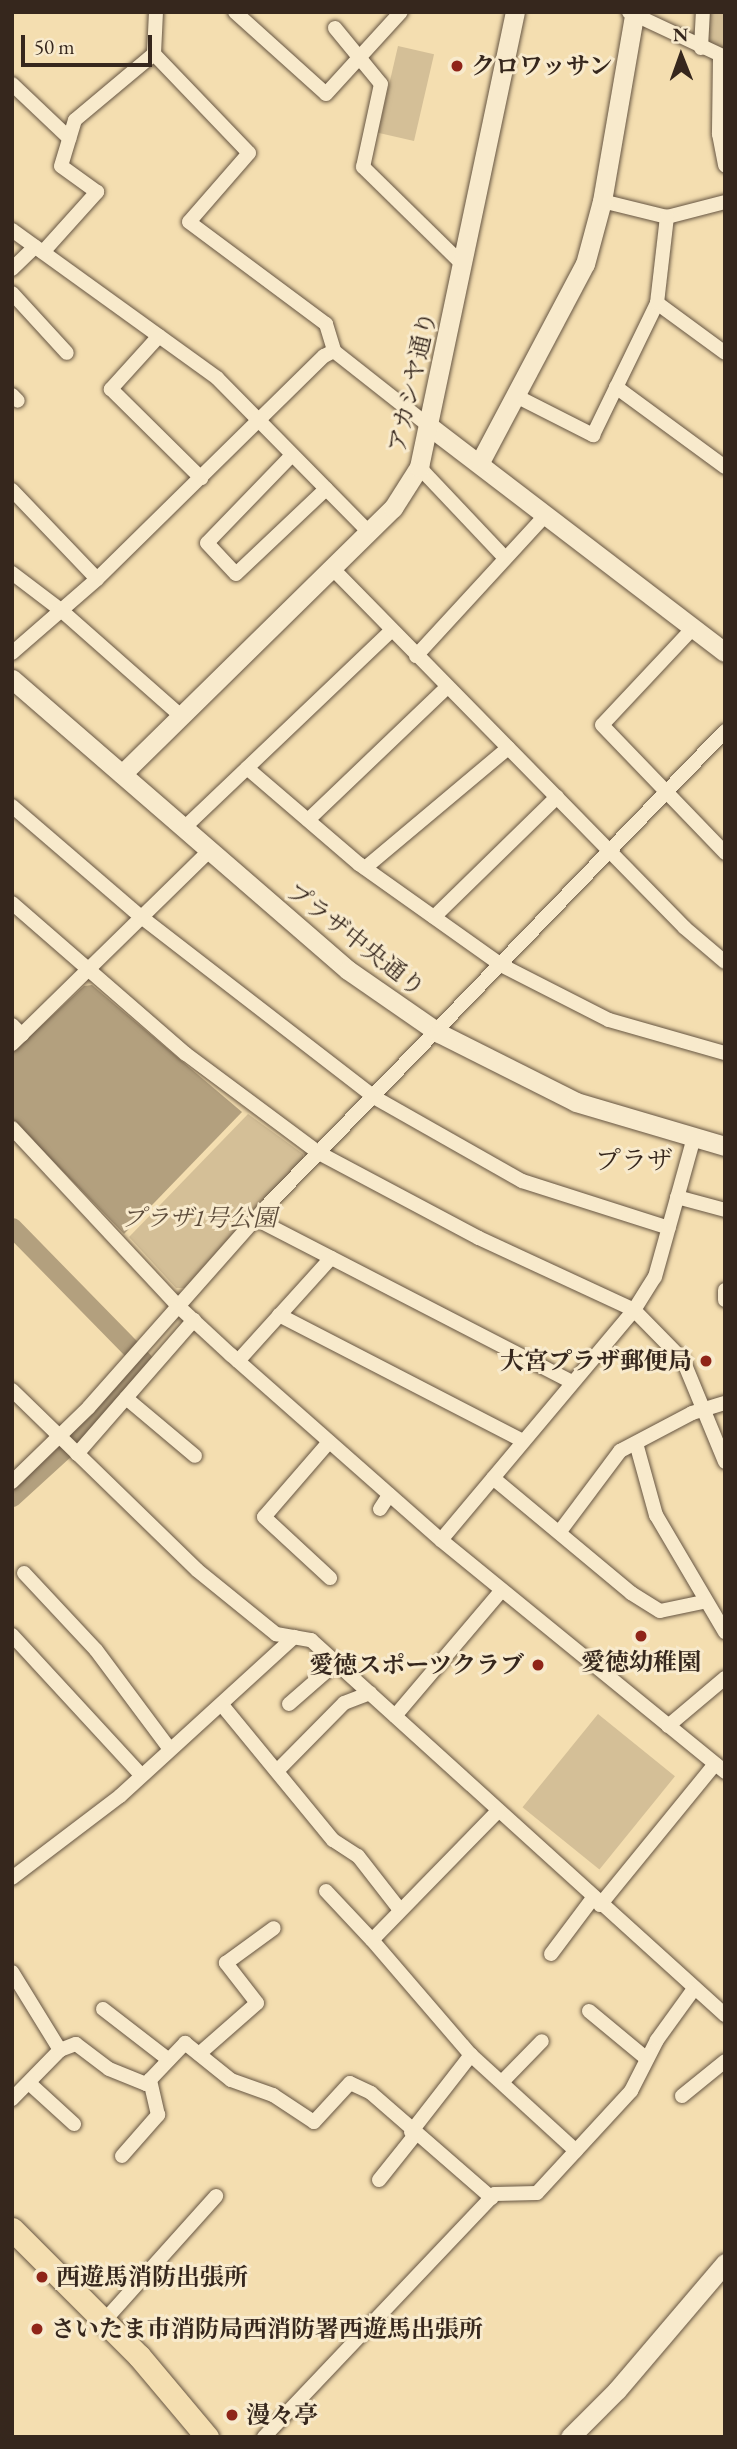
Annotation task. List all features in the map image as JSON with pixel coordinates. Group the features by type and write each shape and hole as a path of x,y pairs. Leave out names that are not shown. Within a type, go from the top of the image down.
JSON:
{"main road":[{"path":"12,2230 104,2321 207,2437"}],"street":[{"path":"156,12 154,54 249,153 189,222 326,324 334,351 429,426 480,462 544,517 725,652"},
{"path":"234,12 326,94 362,60 401,12"},
{"name":"アカシヤ通り","path":"122,774 393,508 419,467 514,12"},
{"path":"701,48 703,12"},
{"path":"480,462 585,264 603,201 631,14 723,57 719,134 725,165"},
{"path":"335,28 381,84 362,167 463,265"},
{"path":"12,269 39,249 97,192 61,166 75,120 154,54"},
{"path":"12,84 69,138"},
{"path":"603,201 667,217 725,202"},
{"path":"514,396 593,435 657,303 667,217"},
{"path":"12,230 216,378 261,419 292,455 369,532"},
{"path":"12,293 67,352"},
{"path":"657,303 725,353"},
{"path":"159,336 111,389 201,478"},
{"path":"12,653 97,579 324,356 334,351"},
{"path":"616,387 725,467"},
{"path":"292,455 206,542 236,574 326,489"},
{"path":"419,467 506,558"},
{"path":"12,490 97,579"},
{"path":"416,656 544,517"},
{"path":"332,568 391,631 725,962"},
{"path":"12,573 62,611 181,716"},
{"path":"694,627 602,725 668,790 725,853"},
{"path":"184,828 391,631"},
{"name":"プラザ中央通り","path":"12,679 348,970 439,1033 576,1102 725,1146"},
{"path":"309,820 447,687"},
{"path":"12,1482 59,1436 256,1219 373,1097 439,1033 725,731"},
{"path":"365,868 508,748"},
{"path":"247,768 365,868 501,965 609,1020 725,1053"},
{"path":"434,917 557,797"},
{"path":"12,806 140,916 373,1097 522,1181 668,1228"},
{"path":"16,1035 210,850"},
{"path":"12,903 186,1054 319,1153 479,1238 634,1310 683,1360 725,1462"},
{"path":"12,1128 178,1306 238,1361 441,1540 720,1768 551,1954"},
{"path":"441,1540 634,1310 655,1277 694,1137"},
{"path":"677,1197 725,1210"},
{"path":"256,1219 572,1382"},
{"path":"238,1361 331,1258"},
{"path":"725,1290 725,1300"},
{"path":"279,1315 523,1441"},
{"path":"77,1454 194,1320"},
{"path":"12,1390 197,1570 276,1634 311,1640 693,1990 725,2015"},
{"path":"126,1398 195,1456"},
{"path":"561,1530 620,1451 704,1409 725,1403"},
{"path":"330,1442 264,1517 330,1577"},
{"path":"636,1443 656,1515 703,1602 725,1632"},
{"path":"493,1478 561,1530 631,1593 660,1611 703,1602"},
{"path":"380,1509 390,1495"},
{"path":"24,1573 96,1650 169,1748"},
{"path":"396,1716 502,1590"},
{"path":"12,1635 141,1775"},
{"path":"12,1878 141,1775 294,1637"},
{"path":"289,1704 336,1663"},
{"path":"668,1726 725,1678"},
{"path":"277,1772 344,1703 370,1693"},
{"path":"222,1704 333,1840 358,1856 400,1910"},
{"path":"372,1940 498,1811"},
{"path":"326,1891 471,2055 576,2151"},
{"path":"199,2054 257,2003 226,1963 274,1928"},
{"path":"12,1972 60,2050"},
{"path":"264,2437 492,2198 537,2193 631,2091 647,2059 693,1990"},
{"path":"103,2009 169,2060"},
{"path":"589,2011 647,2059"},
{"path":"502,2082 542,2041"},
{"path":"12,2099 60,2050 76,2044 109,2069 146,2084 185,2042 231,2080 273,2095 314,2122 350,2083 372,2093 413,2133 492,2198"},
{"path":"379,2180 471,2055"},
{"path":"682,2096 725,2061"},
{"path":"122,2156 158,2115 150,2080"},
{"path":"29,2082 74,2124"},
{"path":"104,2321 216,2196"},
{"path":"570,2437 617,2389 725,2263"}],"green space":[{"path":"707,12 725,12 725,52 705,46"},
{"path":"398,46 434,54 414,141 378,133"},
{"name":"プラザ1号公園","path":"248,1114 303,1154 303,1163 187,1288 176,1288 129,1237"},
{"path":"598,1714 675,1776 599,1870 522,1807"}],"shaded area":[{"path":"92,985 242,1112 124,1234 12,1119 12,1053 84,986"}],"waterway":[{"path":"12,1227 143,1361 70,1444 12,1497"}],"place":[{"name":"クロワッサン","path":"457,66"},
{"name":"大宮プラザ郵便局","path":"706,1361"},
{"name":"愛徳幼稚園","path":"641,1636"},
{"name":"愛徳スポーツクラブ","path":"538,1665"},
{"name":"西遊馬消防出張所","path":"42,2277"},
{"name":"さいたま市消防局西消防署西遊馬出張所","path":"37,2329"},
{"name":"漫々亭","path":"232,2415"}],"district":[{"name":"プラザ","path":"634,1161"}]}
